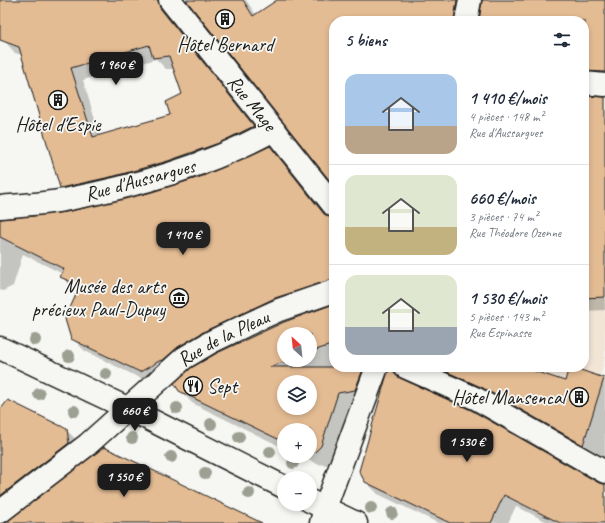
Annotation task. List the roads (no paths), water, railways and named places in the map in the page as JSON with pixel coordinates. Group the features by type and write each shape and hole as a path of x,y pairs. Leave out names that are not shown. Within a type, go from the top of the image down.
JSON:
{"street":[{"name":"Rue Mage","path":"170,0 329,200"},
{"path":"467,16 470,0"},
{"path":"589,84 605,85"},
{"name":"Rue d'Aussargues","path":"0,207 63,200 198,166 256,141 274,130"},
{"name":"Rue de la Pleau","path":"0,512 87,444 127,408 153,388 173,367 211,342 279,310 329,293"},
{"path":"0,348 127,408 277,483"},
{"path":"356,523 319,511 375,372"},
{"path":"416,372 477,399 605,472"}],"place":[{"name":"Hôtel Bernard","path":"225,19"},
{"name":"Hôtel d'Espie","path":"58,100"},
{"name":"Musée des arts précieux Paul-Dupuy","path":"179,298"},
{"name":"Sept","path":"193,386"},
{"name":"Hôtel Mansencal","path":"579,397"}]}
